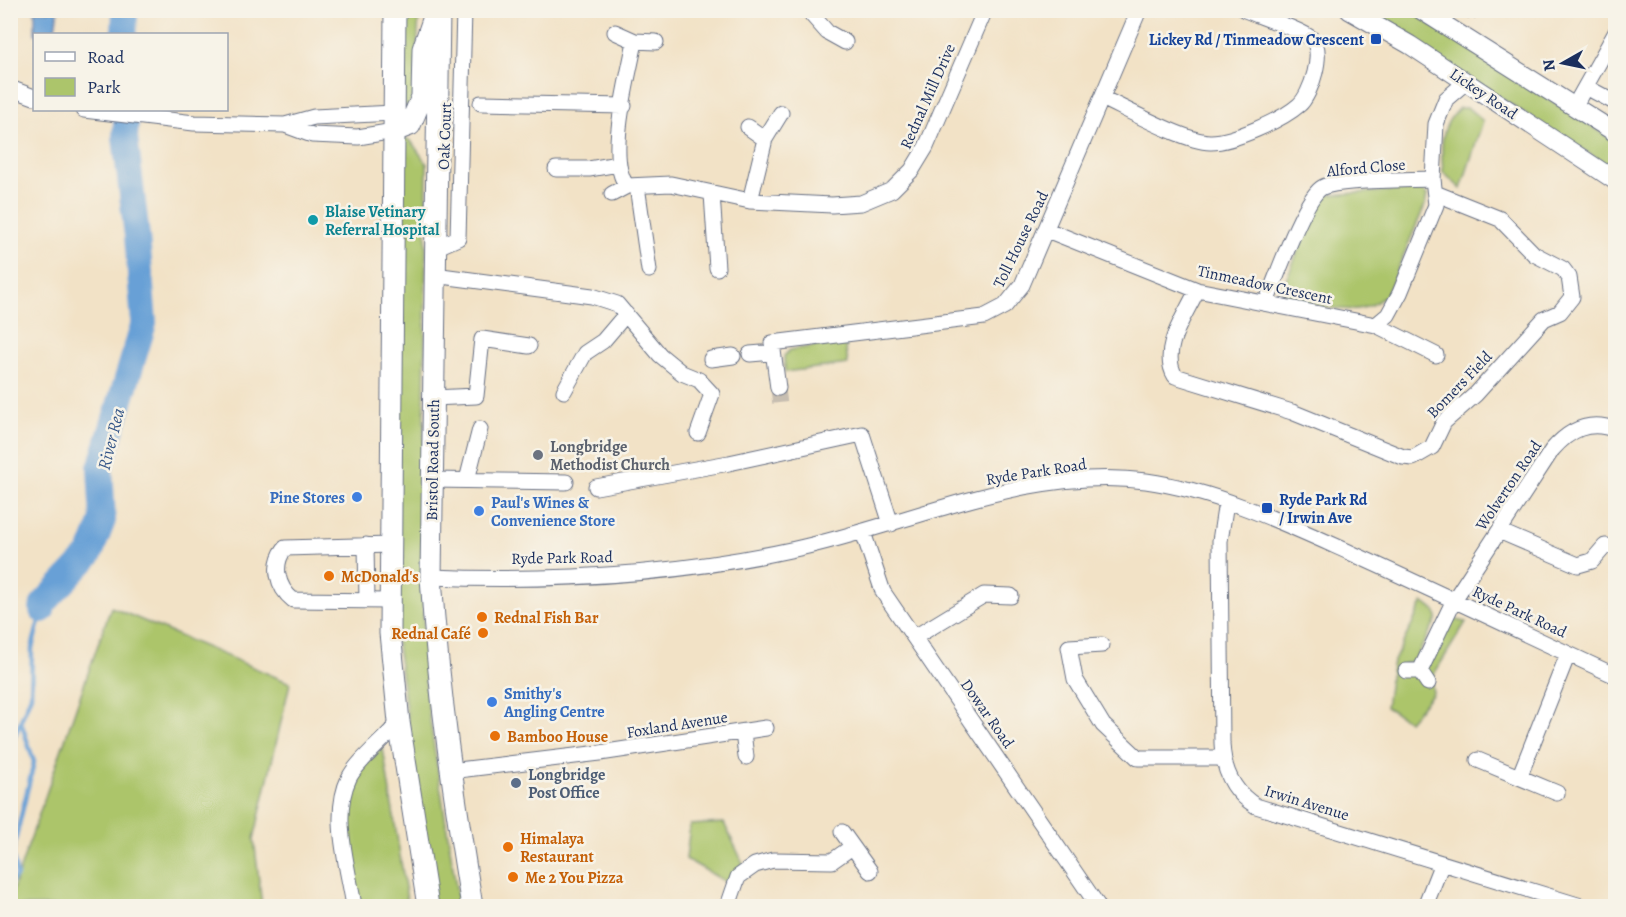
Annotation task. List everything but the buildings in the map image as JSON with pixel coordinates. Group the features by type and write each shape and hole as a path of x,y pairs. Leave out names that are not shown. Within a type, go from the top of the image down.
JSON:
{"highway":[{"path":"395,10 399,123 390,633 399,722 428,906"},
{"path":"399,123 422,97 423,49 443,11"},
{"name":"Bristol Road South","path":"443,11 434,275 431,576 437,666 450,771 472,906"},
{"path":"399,123 438,159"}],"main road":[{"name":"Lickey Road","path":"1349,10 1467,81 1616,181"},
{"path":"1421,10 1616,133"}],"street":[{"name":"Oak Court","path":"435,248 458,238 464,10"},
{"name":"Rednal Mill Drive","path":"632,186 671,184 750,201 861,203 892,190 912,170 926,147 985,10"},
{"name":"Toll House Road","path":"773,352 772,343 984,317 1005,306 1015,297 1047,230 1139,10"},
{"path":"1102,98 1194,139 1212,142 1262,126 1301,104 1318,64 1319,49 1311,38 1245,10"},
{"path":"1469,10 1472,13 1474,10"},
{"path":"815,12 827,32 845,42"},
{"path":"615,32 635,41 656,42"},
{"path":"1574,107 1616,32"},
{"path":"635,41 618,139 618,164 620,178 632,186 649,270"},
{"path":"1376,325 1388,315 1400,293 1436,205 1434,186 1436,124 1446,99 1467,81"},
{"path":"1586,87 1616,103"},
{"path":"10,88 33,97"},
{"path":"481,103 624,106"},
{"path":"98,111 194,123 285,125 314,117 399,123"},
{"path":"750,201 765,139 781,113"},
{"path":"285,125 312,135 358,137 399,123"},
{"path":"748,127 760,133 765,139"},
{"path":"556,169 589,169 618,164"},
{"name":"Alford Close","path":"1266,303 1309,201 1322,188 1341,184 1434,186"},
{"path":"612,194 632,186"},
{"name":"Bomers Field","path":"1197,290 1168,354 1170,367 1175,376 1292,412 1403,457 1413,458 1432,447 1444,422 1476,394 1544,319 1560,312 1572,297 1572,288 1563,269 1534,254 1500,219 1434,186"},
{"path":"712,194 717,268"},
{"name":"Tinmeadow Crescent","path":"1047,230 1197,290 1365,325 1376,325 1436,355"},
{"path":"434,275 592,296 617,304 660,355 682,374 699,380 712,394 698,434"},
{"path":"564,391 585,353 603,341 626,315"},
{"path":"433,398 476,396 482,339 529,346"},
{"path":"750,354 773,352 778,388"},
{"path":"711,359 732,356"},
{"name":"Wolverton Road","path":"1418,675 1454,600 1562,438 1581,427 1594,425 1616,430"},
{"path":"467,480 480,429"},
{"path":"596,487 740,461 862,434 891,524"},
{"path":"432,480 567,482"},
{"name":"Ryde Park Road","path":"431,576 579,577 655,572 797,549 980,498 1083,480 1146,481 1226,502 1293,527 1616,676"},
{"name":"Irwin Avenue","path":"1226,502 1220,541 1222,758 1230,779 1239,793 1256,806 1581,906"},
{"path":"1499,531 1578,565 1592,561 1605,546 1616,548"},
{"name":"Dowar Road","path":"863,532 883,592 1098,906"},
{"path":"366,545 367,601"},
{"path":"390,601 293,600 278,580 279,556 285,548 391,545"},
{"path":"915,637 984,595 1011,596"},
{"path":"1102,645 1069,647 1075,679 1103,725 1138,758 1222,758"},
{"path":"1520,775 1568,654"},
{"path":"354,906 342,830 342,802 350,777 399,722"},
{"name":"Foxland Avenue","path":"450,771 600,753 766,728"},
{"path":"743,732 746,757"},
{"path":"1478,760 1520,775 1557,793"},
{"path":"842,832 870,871"},
{"path":"728,906 738,877 755,865 773,860 832,861 852,847"},
{"path":"1425,906 1442,863"}],"green space":[{"path":"400,11 419,11 415,93 411,107 400,104"},
{"path":"1362,11 1412,12 1615,141 1615,170"},
{"path":"1459,108 1468,108 1483,121 1461,189 1443,172 1442,154 1445,130 1452,115"},
{"path":"402,137 411,141 427,164 422,581 426,695 459,906 434,906 395,631"},
{"path":"1421,189 1427,195 1425,205 1388,292 1378,301 1366,307 1342,309 1289,298 1282,290 1317,204 1326,195"},
{"path":"845,341 848,364 785,372 784,356 790,350"},
{"path":"1423,602 1436,612 1437,618 1414,661 1404,664 1422,684 1425,669 1449,618 1466,622 1431,679 1433,693 1409,721 1386,707 1392,665"},
{"path":"111,607 290,683 254,839 262,906 11,906 11,895"},
{"path":"383,748 408,906 358,906 346,842 346,809 355,778"},
{"path":"724,823 743,863 726,882 686,859 690,825"}],"water":[{"path":"35,11 58,11 54,33 35,33"}],"waterway":[{"name":"River Rea","path":"124,33 125,10"},
{"name":"River Rea","path":"42,610 43,604 90,554 103,520 100,468 144,323 137,236 125,137 127,111"},
{"name":"River Rea","path":"10,748 31,695 32,648 42,610"},
{"path":"10,883 17,876 12,854 34,762 21,722"}],"tunnel":[{"path":"778,388 780,405"}],"place":[{"name":"Lickey Rd / Tinmeadow Crescent","path":"1376,39"},
{"name":"Blaise Vetinary Referral Hospital","path":"313,220"},
{"name":"Longbridge Methodist Church","path":"538,455"},
{"name":"Pine Stores","path":"357,497"},
{"name":"Ryde Park Rd / Irwin Ave","path":"1267,508"},
{"name":"Paul's Wines & Convenience Store","path":"479,511"},
{"name":"McDonald's","path":"329,576"},
{"name":"Rednal Fish Bar","path":"482,617"},
{"name":"Rednal Café","path":"483,633"},
{"name":"Smithy's Angling Centre","path":"492,702"},
{"name":"Bamboo House","path":"495,736"},
{"name":"Longbridge Post Office","path":"516,783"},
{"name":"Himalaya Restaurant","path":"508,847"},
{"name":"Me 2 You Pizza","path":"513,877"}]}
